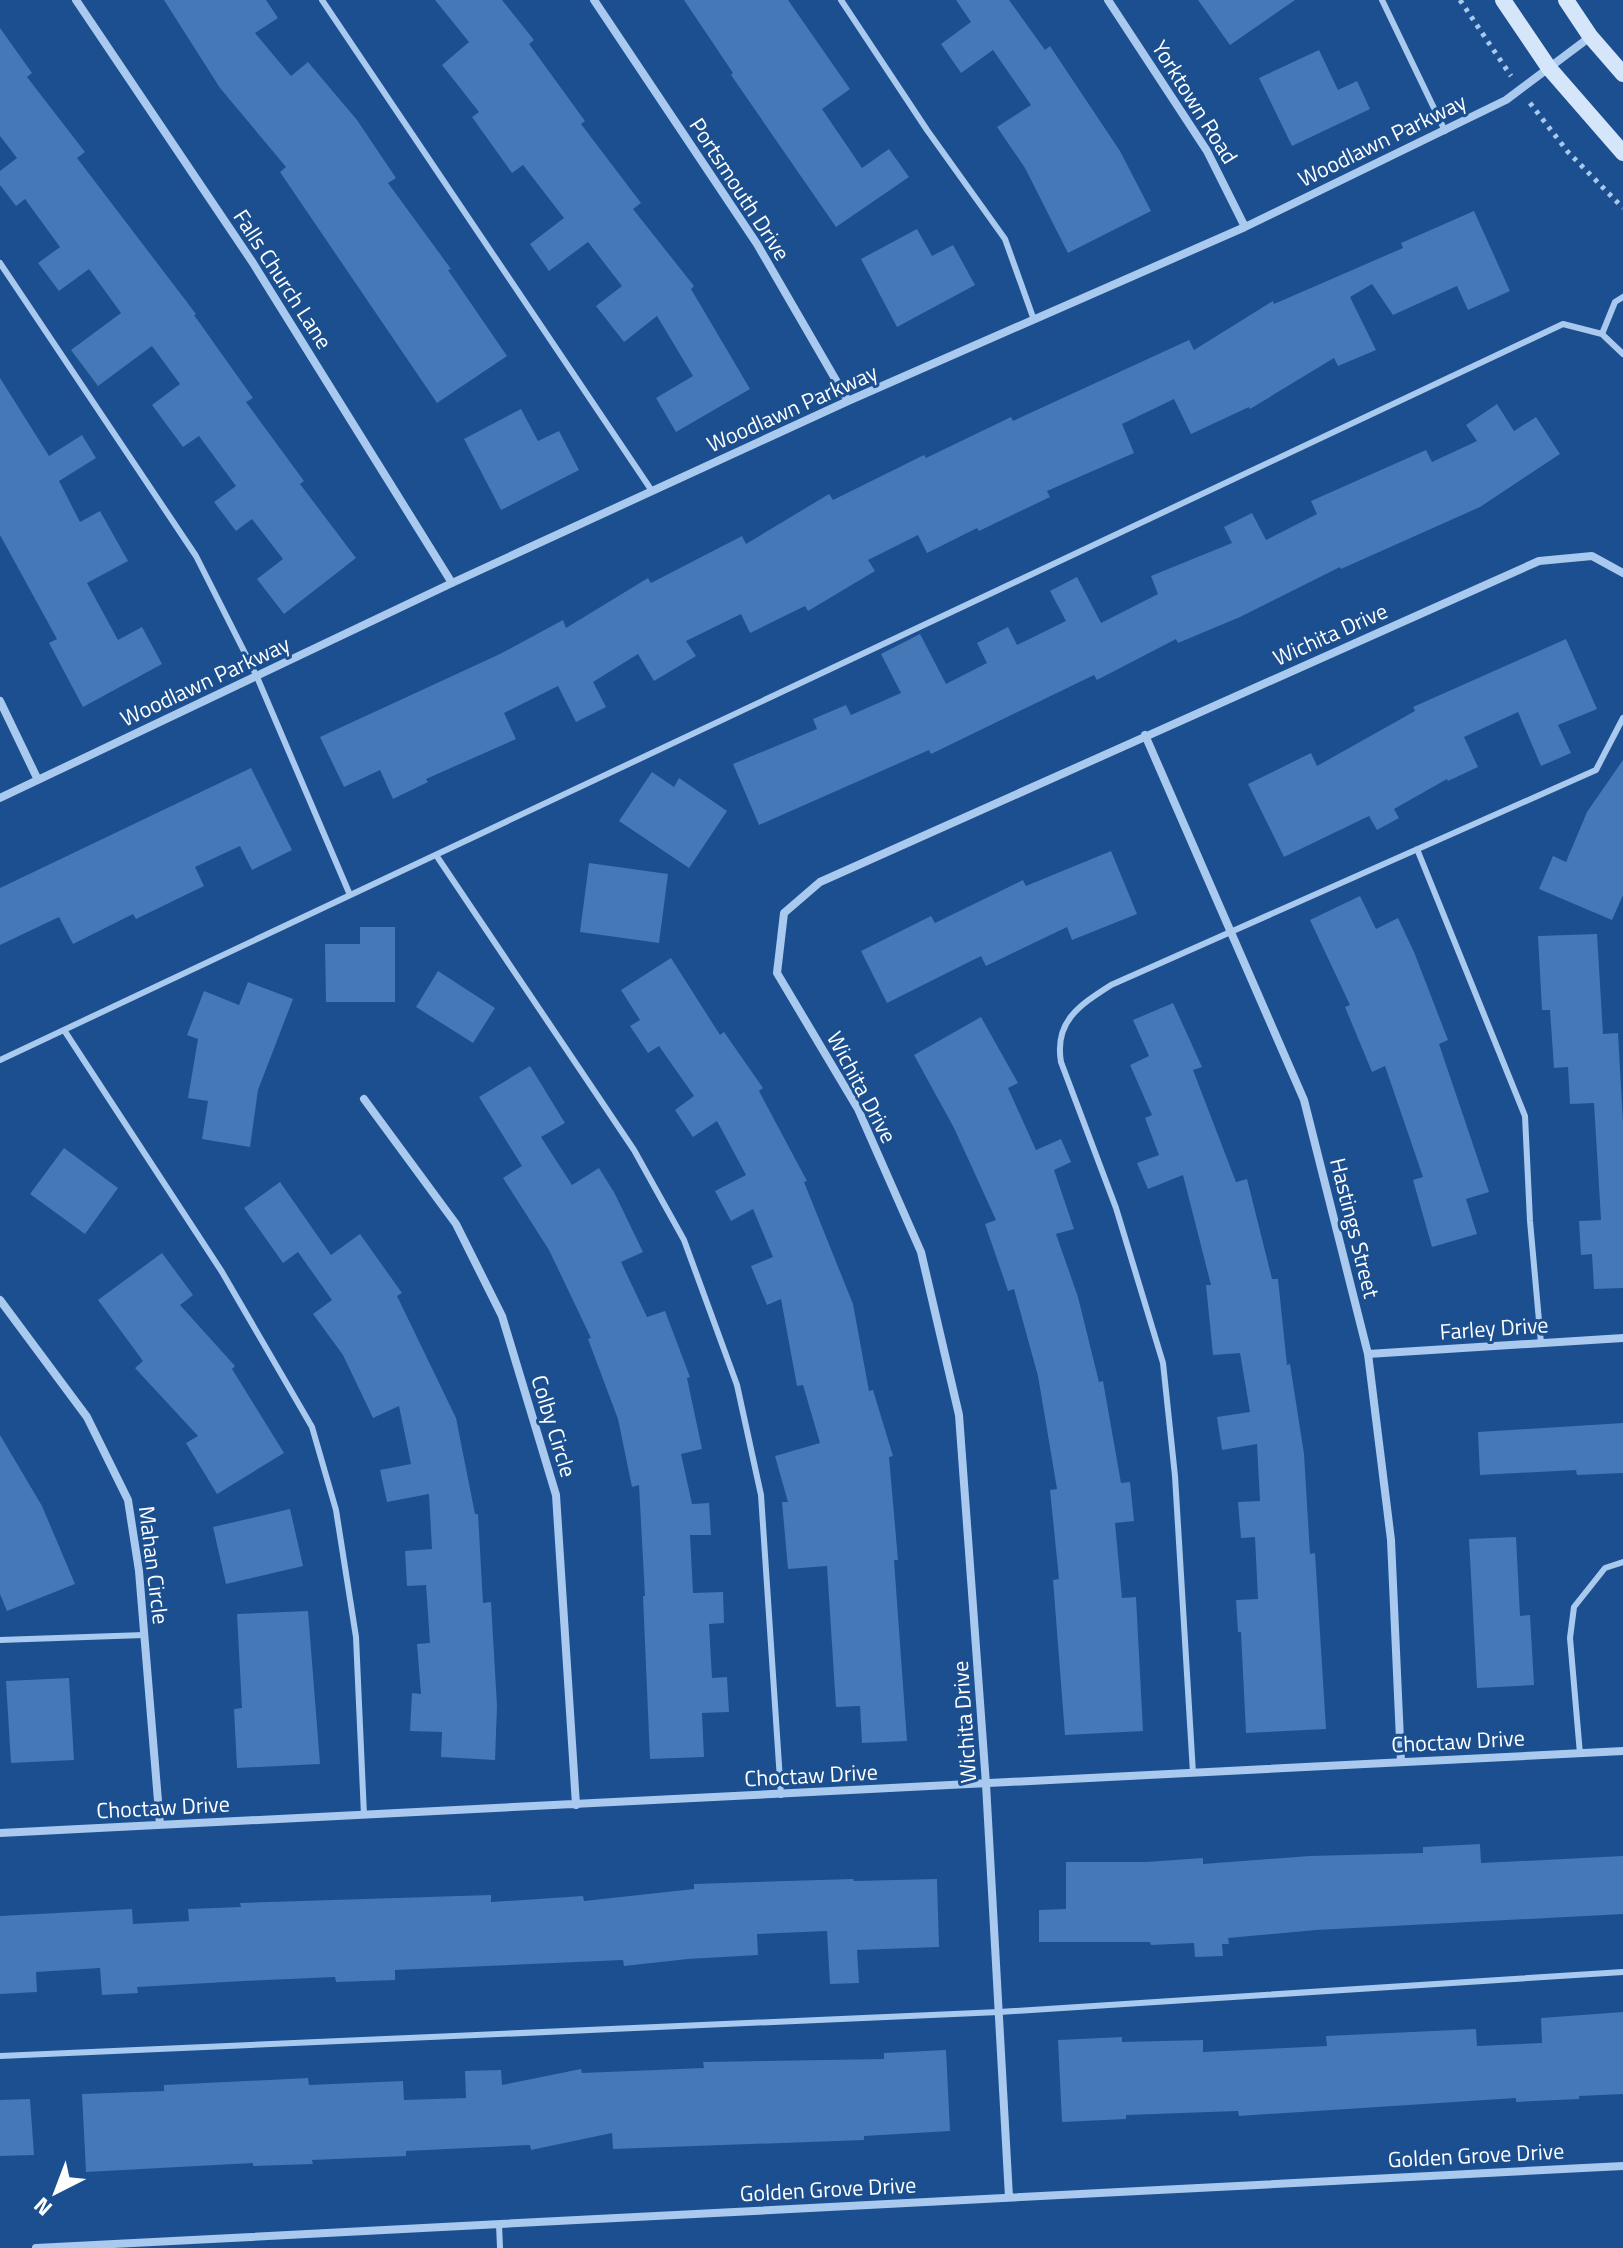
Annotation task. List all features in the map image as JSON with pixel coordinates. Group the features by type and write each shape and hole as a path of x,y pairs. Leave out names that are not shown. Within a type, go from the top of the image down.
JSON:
{"main road":[{"path":"1503,0 1549,68 1623,153"},
{"path":"1566,0 1590,36 1623,74"}],"street":[{"name":"Falls Church Lane","path":"76,0 253,263 452,583"},
{"name":"Portsmouth Drive","path":"594,0 757,244 848,401"},
{"name":"Yorktown Road","path":"1108,0 1207,151 1245,227"},
{"name":"Woodlawn Parkway","path":"0,798 452,583 848,401 1245,227 1445,131 1520,91 1590,36"},
{"name":"Wichita Drive","path":"1009,2197 986,1784 959,1415 921,1252 858,1109 777,973 784,913 820,882 1539,561 1592,556 1623,573"},
{"path":"0,701 38,780"},
{"name":"Hastings Street","path":"1145,735 1304,1100 1368,1354 1391,1540 1401,1762"},
{"name":"Colby Circle","path":"364,1099 456,1224 502,1316 556,1495 576,1805"},
{"name":"Mahan Circle","path":"0,1300 87,1417 128,1500 139,1571 160,1825"},
{"name":"Farley Drive","path":"1368,1354 1623,1338"},
{"name":"Choctaw Drive","path":"0,1833 1623,1751"},
{"name":"Golden Grove Drive","path":"36,2248 1623,2166"}],"lane":[{"path":"322,0 652,491"},
{"path":"841,0 927,130 1005,239 1034,320"},
{"path":"1382,0 1445,131"},
{"path":"0,263 196,556 257,677 350,895"},
{"path":"1602,334 1615,302 1623,297"},
{"path":"0,1060 1563,324 1602,334 1623,354"},
{"path":"1193,1773 1175,1476 1163,1363 1116,1208 1061,1062 1058,1046 1065,1023 1084,1003 1111,985 1596,770 1623,718"},
{"path":"1417,849 1525,1116 1541,1343"},
{"path":"436,855 634,1150 684,1240 727,1356 737,1385 761,1495 781,1795"},
{"path":"64,1030 222,1272 312,1427 336,1510 356,1637 364,1815"},
{"path":"1580,1754 1570,1638 1574,1607 1605,1568 1623,1562"},
{"path":"0,1640 144,1635"},
{"path":"0,2056 999,2012 1623,1972"},
{"path":"499,2224 500,2248"}],"path":[{"path":"1460,0 1520,91 1568,152 1623,208"}],"building":[{"path":"164,0 266,0 278,18 255,33 291,76 308,62 357,120 396,178 388,183 451,269 448,270 507,356 437,403 280,172 286,167 220,88"},
{"path":"435,0 502,0 534,40 529,44 585,121 581,124 641,203 633,209 694,286 691,289 750,389 676,432 656,398 693,376 657,316 624,342 596,306 622,286 588,242 549,271 530,244 564,218 523,165 512,173 472,117 479,112 442,65 469,42"},
{"path":"684,0 788,0 850,89 822,109 862,168 889,149 909,177 836,227 731,75 733,73"},
{"path":"956,0 1009,0 1045,50 1050,46 1120,151 1151,211 1068,253 1025,168 997,127 1031,105 993,50 961,73 941,44 971,22"},
{"path":"1198,0 1295,0 1230,45"},
{"path":"0,28 32,73 27,77 85,152 77,158 196,314 253,398 246,402 304,481 300,484 356,558 284,614 257,579 283,559 252,519 236,531 214,502 236,486 199,436 183,447 152,405 180,384 152,346 98,386 71,350 121,313 89,269 59,291 38,263 60,247 25,199 16,206 0,185 0,171 17,158 0,136"},
{"path":"1319,50 1338,90 1357,81 1370,109 1292,146 1259,78"},
{"path":"1474,211 1510,291 1468,310 1457,286 1393,315 1372,284 1350,297 1376,350 1338,366 1334,358 1250,409 1191,434 1174,399 1122,424 1134,453 1047,491 1050,497 979,531 977,528 927,553 918,535 868,560 875,571 808,611 805,606 750,633 741,614 686,641 696,656 654,681 638,654 593,682 606,707 576,722 558,686 504,713 516,739 426,779 428,782 393,799 380,770 344,787 320,737 500,654 563,620 566,628 648,578 651,583 742,536 746,544 829,494 833,500 924,455 926,458 1011,417 1013,421 1189,340 1194,350 1273,301 1274,304 1403,248 1401,243"},
{"path":"917,229 932,256 953,245 975,285 897,327 861,259"},
{"path":"0,378 49,456 82,435 96,458 59,481 80,522 100,511 128,561 87,583 118,640 142,627 162,664 83,707 49,643 57,639 0,535"},
{"path":"1497,404 1514,431 1536,417 1560,454 1480,507 1340,567 1240,617 1178,643 1176,639 1097,680 1094,675 931,754 929,750 759,825 733,764 817,729 813,719 846,705 851,715 901,693 881,654 920,634 946,684 987,663 977,643 1008,627 1017,645 1066,621 1050,591 1077,577 1101,623 1158,594 1151,576 1232,543 1224,527 1252,513 1266,540 1317,514 1311,501 1426,450 1432,462 1477,441 1466,425"},
{"path":"521,409 538,441 559,431 579,470 501,510 464,439"},
{"path":"1566,639 1597,709 1558,725 1571,753 1541,766 1518,712 1464,737 1478,767 1447,779 1394,809 1399,818 1377,830 1369,816 1284,857 1248,784 1311,753 1317,766 1415,711 1413,707"},
{"path":"1623,760 1623,895 1612,920 1539,889 1553,856 1566,862 1587,812"},
{"path":"251,768 292,850 252,870 240,846 195,867 204,886 136,919 133,914 73,944 59,917 0,945 0,888"},
{"path":"652,772 674,787 679,778 727,811 689,868 619,821"},
{"path":"1111,851 1137,914 1072,940 1067,927 986,966 981,956 887,1003 861,951 931,916 935,923 1023,880 1026,886"},
{"path":"589,863 668,874 659,943 580,932"},
{"path":"1360,896 1376,929 1398,918 1414,952 1448,1040 1439,1044 1489,1192 1466,1199 1477,1234 1432,1247 1413,1180 1423,1177 1385,1066 1372,1072 1345,1007 1350,1005 1310,920"},
{"path":"360,927 395,927 395,1002 326,1002 325,944 360,944"},
{"path":"1597,934 1603,1034 1618,1033 1623,1123 1623,1288 1594,1289 1592,1254 1581,1255 1579,1221 1601,1220 1594,1103 1570,1104 1568,1067 1554,1068 1550,1010 1542,1010 1538,936"},
{"path":"671,958 720,1035 724,1032 763,1088 759,1091 807,1181 804,1182 853,1304 869,1391 873,1390 893,1456 889,1457 898,1560 894,1560 907,1741 862,1743 860,1706 836,1707 827,1566 788,1569 782,1502 788,1502 775,1456 820,1443 803,1385 797,1386 781,1299 767,1305 751,1266 773,1257 753,1209 731,1221 715,1191 746,1175 717,1121 693,1137 675,1110 694,1096 659,1046 648,1053 630,1026 640,1020 621,990"},
{"path":"438,971 495,1008 473,1043 416,1007"},
{"path":"248,982 293,999 258,1090 250,1147 202,1139 208,1101 188,1098 198,1039 187,1035 204,991 239,1005"},
{"path":"1173,1003 1202,1067 1193,1070 1236,1182 1247,1179 1272,1279 1278,1279 1287,1365 1290,1364 1304,1454 1310,1554 1315,1553 1326,1729 1246,1733 1241,1632 1238,1632 1236,1600 1258,1599 1255,1537 1241,1538 1238,1502 1260,1501 1257,1444 1222,1450 1217,1417 1250,1412 1240,1353 1213,1355 1206,1285 1211,1285 1183,1175 1148,1189 1137,1163 1159,1155 1145,1118 1152,1115 1130,1065 1149,1056 1133,1020"},
{"path":"981,1017 1018,1083 1008,1088 1036,1150 1061,1139 1071,1162 1054,1170 1074,1229 1056,1234 1078,1297 1099,1382 1103,1381 1121,1483 1130,1482 1134,1521 1115,1523 1122,1598 1136,1597 1143,1731 1065,1735 1053,1580 1059,1579 1050,1490 1057,1489 1038,1376 1014,1289 1008,1291 985,1224 996,1220 954,1128 914,1055"},
{"path":"530,1066 565,1123 541,1137 572,1185 599,1168 643,1252 621,1262 647,1317 665,1311 690,1377 687,1378 702,1449 681,1454 692,1504 709,1503 711,1535 690,1535 693,1593 723,1592 724,1623 709,1624 712,1678 727,1677 729,1712 702,1713 704,1757 650,1759 639,1485 632,1487 618,1419 588,1339 591,1338 549,1250 503,1178 522,1166 479,1097"},
{"path":"64,1148 118,1188 85,1234 30,1194"},
{"path":"280,1182 331,1255 360,1234 402,1293 397,1296 456,1418 475,1514 478,1514 483,1603 491,1602 497,1706 495,1760 441,1757 442,1732 410,1731 412,1693 421,1694 417,1644 430,1643 426,1585 407,1586 405,1551 432,1549 429,1494 387,1502 380,1470 411,1464 399,1406 373,1418 343,1355 313,1314 332,1300 298,1252 283,1263 244,1208"},
{"path":"162,1253 193,1295 180,1305 235,1366 232,1369 284,1453 217,1494 186,1443 198,1436 135,1368 143,1361 98,1300"},
{"path":"1623,1423 1623,1473 1577,1475 1576,1470 1480,1475 1478,1432"},
{"path":"0,1435 42,1506 75,1584 7,1611 0,1594"},
{"path":"290,1509 303,1566 226,1584 213,1527"},
{"path":"1516,1537 1520,1616 1530,1615 1534,1685 1477,1688 1469,1539"},
{"path":"308,1611 320,1764 237,1768 234,1709 242,1708 237,1614"},
{"path":"69,1678 74,1760 11,1763 6,1681"},
{"path":"1480,1844 1481,1863 1623,1856 1623,1914 1316,1930 1228,1938 1229,1944 1222,1944 1223,1956 1195,1957 1194,1943 1039,1942 1039,1910 1066,1909 1066,1862 1203,1858 1203,1864 1310,1856 1423,1853 1423,1847"},
{"path":"937,1879 939,1947 857,1950 859,1983 830,1984 827,1931 757,1934 758,1955 624,1966 623,1960 395,1970 395,1980 336,1982 335,1977 244,1981 137,1987 138,1993 102,1995 100,1968 36,1972 37,1992 0,1994 0,1916 132,1909 133,1924 189,1921 188,1909 241,1907 240,1903 491,1895 491,1902 583,1896 584,1901 694,1889 694,1884"},
{"path":"1623,2012 1623,2094 1579,2096 1579,2099 1516,2102 1516,2098 1239,2116 1238,2111 1126,2115 1126,2119 1062,2122 1058,2040 1122,2037 1122,2042 1203,2040 1203,2052 1327,2046 1326,2036 1476,2029 1477,2046 1542,2043 1541,2018"},
{"path":"946,2050 950,2131 864,2136 864,2140 613,2149 612,2133 531,2150 530,2145 406,2151 406,2156 312,2160 313,2164 253,2166 253,2163 86,2172 82,2094 164,2091 164,2085 308,2078 309,2085 403,2081 404,2100 466,2098 465,2071 501,2070 502,2085 581,2069 582,2073 704,2068 703,2062 884,2059 884,2053"},
{"path":"30,2099 34,2155 0,2156 0,2100"}]}
